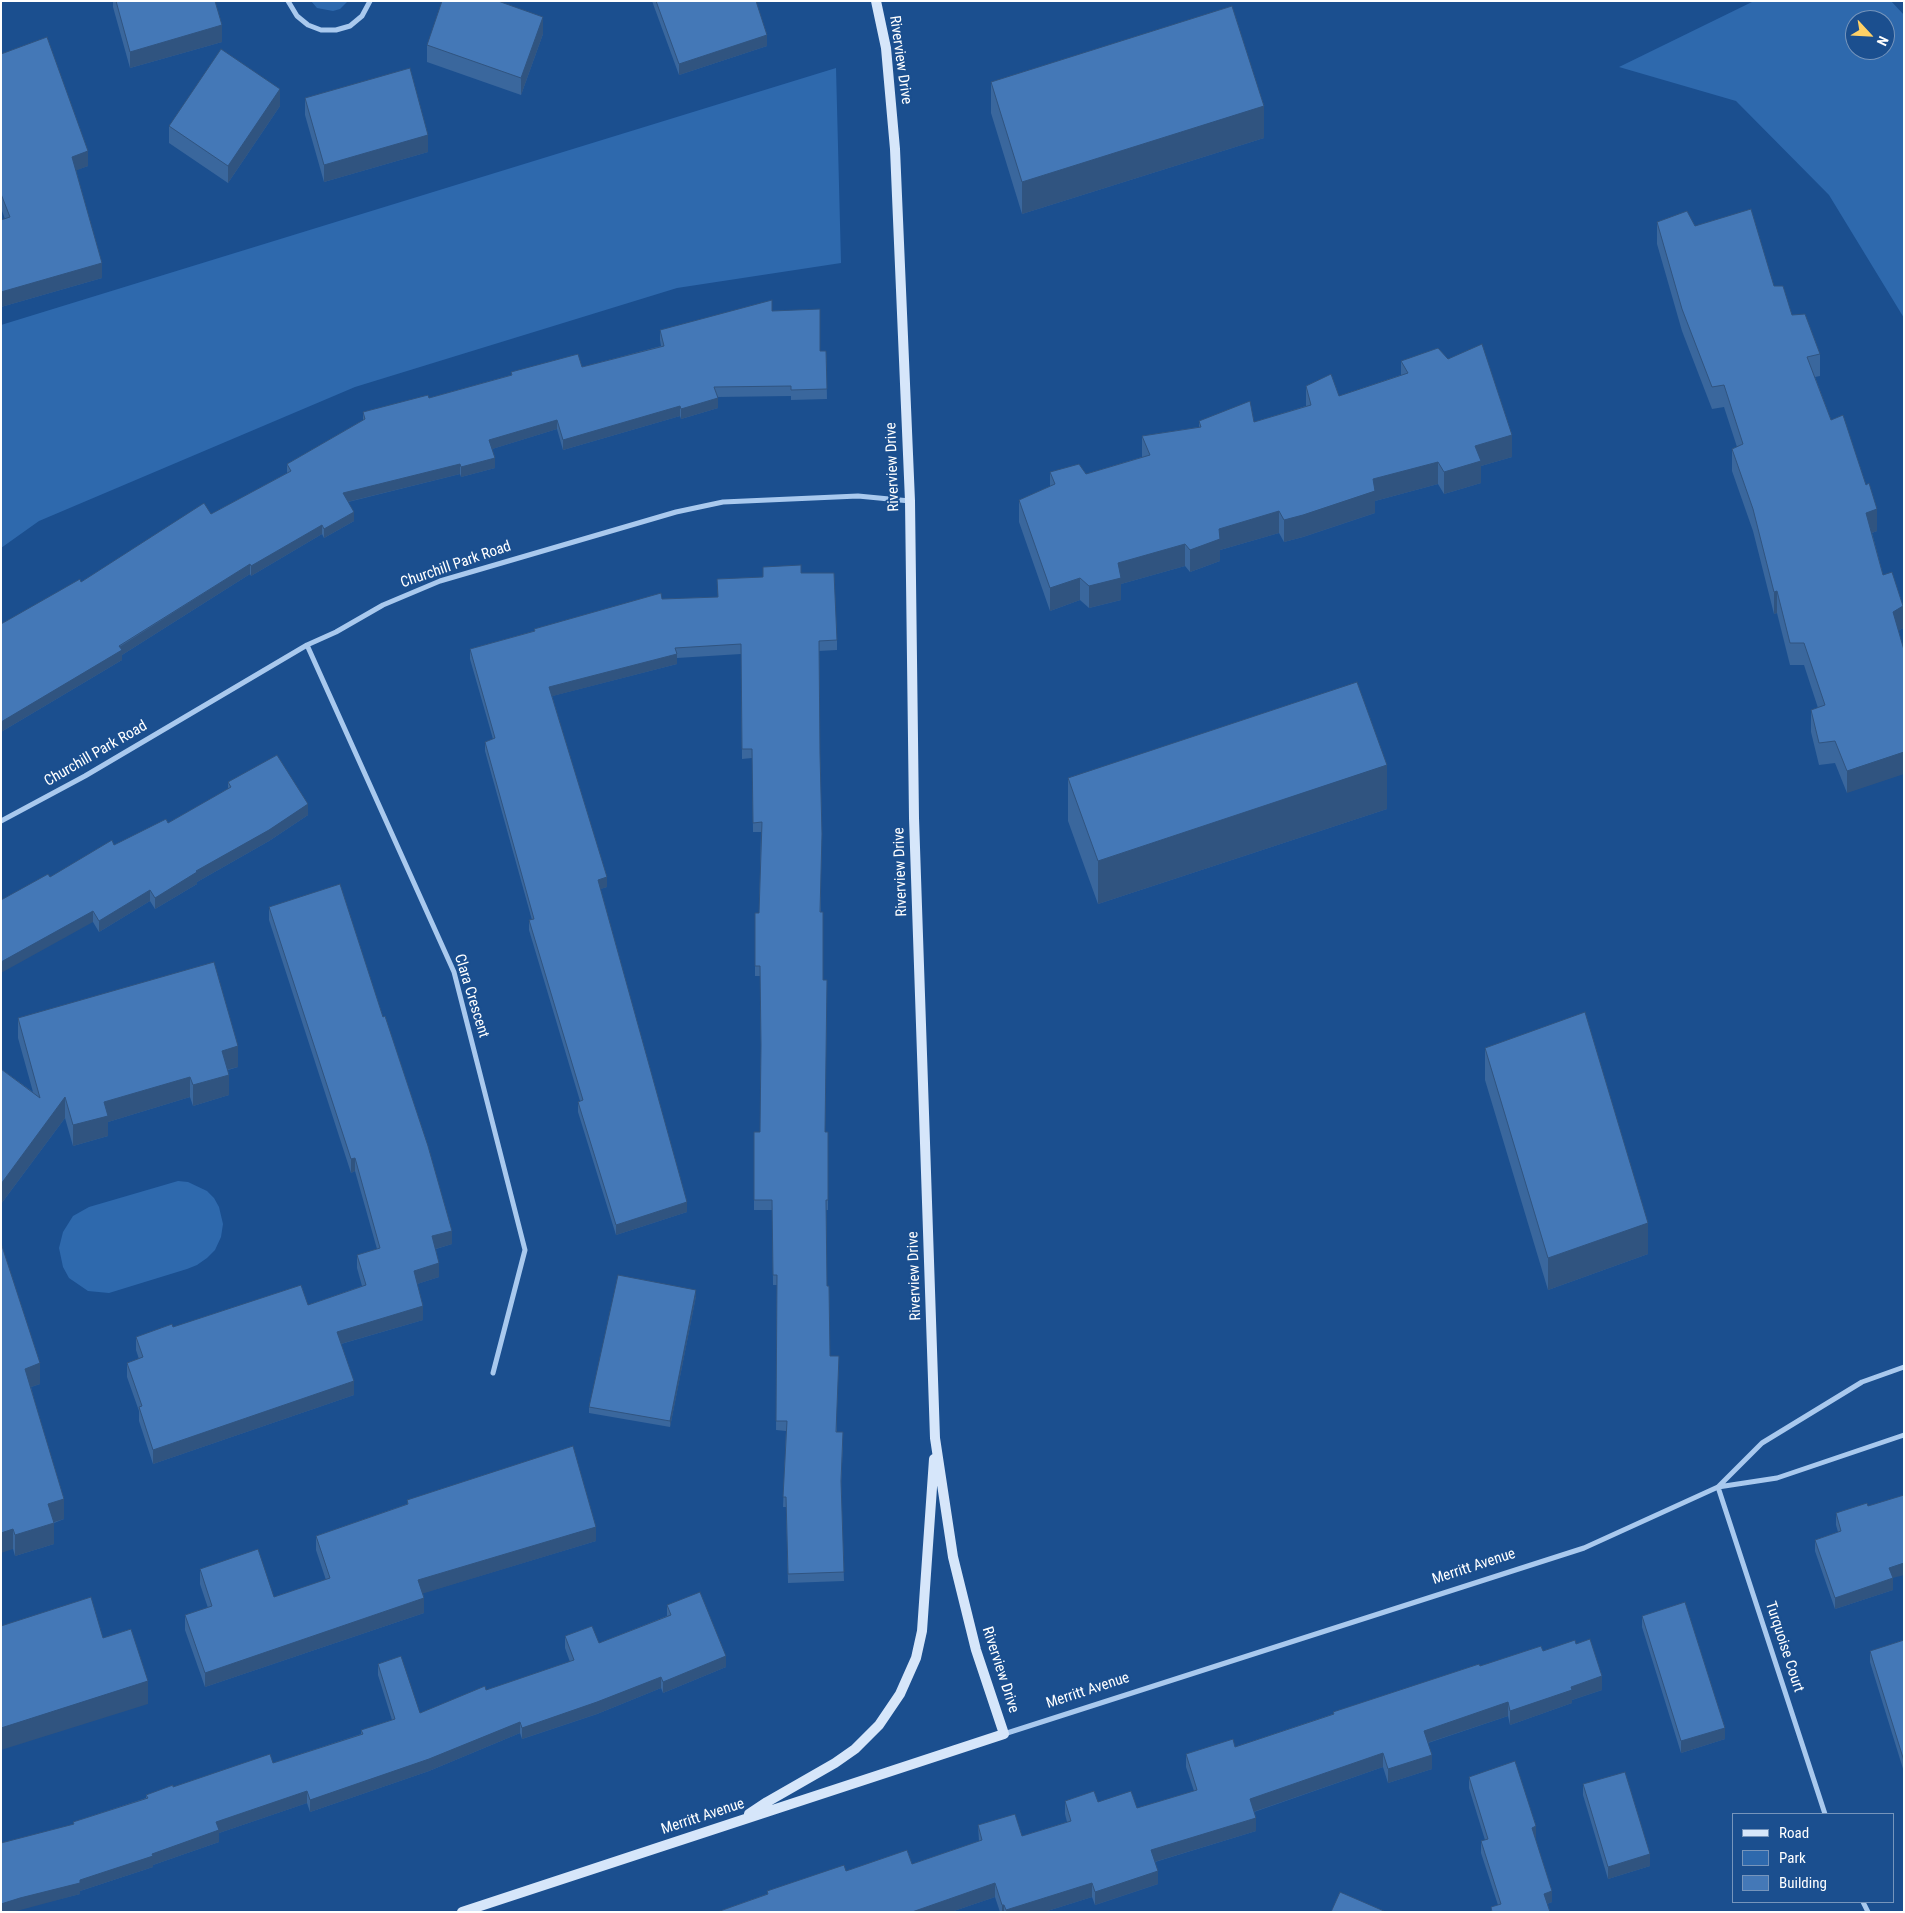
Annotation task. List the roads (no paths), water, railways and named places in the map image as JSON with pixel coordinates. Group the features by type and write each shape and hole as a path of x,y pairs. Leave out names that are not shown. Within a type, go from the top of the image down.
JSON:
{"street":[{"path":"288,1 297,16 308,25 322,30 336,30 350,26 362,16 370,1"},
{"name":"Riverview Drive","path":"876,1 886,48 895,149 910,501 914,827 935,1438 953,1558 976,1650 1004,1734"},
{"name":"Churchill Park Road","path":"1,821 85,776 307,645 336,632 383,605 440,581 676,512 723,502 858,496 910,501"},
{"name":"Clara Crescent","path":"307,645 457,982 525,1250 493,1373"},
{"name":"Merritt Avenue","path":"1718,1487 1762,1443 1862,1382 1904,1367"},
{"name":"Merritt Avenue","path":"462,1912 1004,1734 1584,1548 1718,1487 1777,1478 1904,1436"},
{"path":"740,1820 766,1802 835,1764 879,1725 900,1694 916,1658 922,1631 935,1438"},
{"name":"Turquoise Court","path":"1718,1487 1825,1813"}]}
